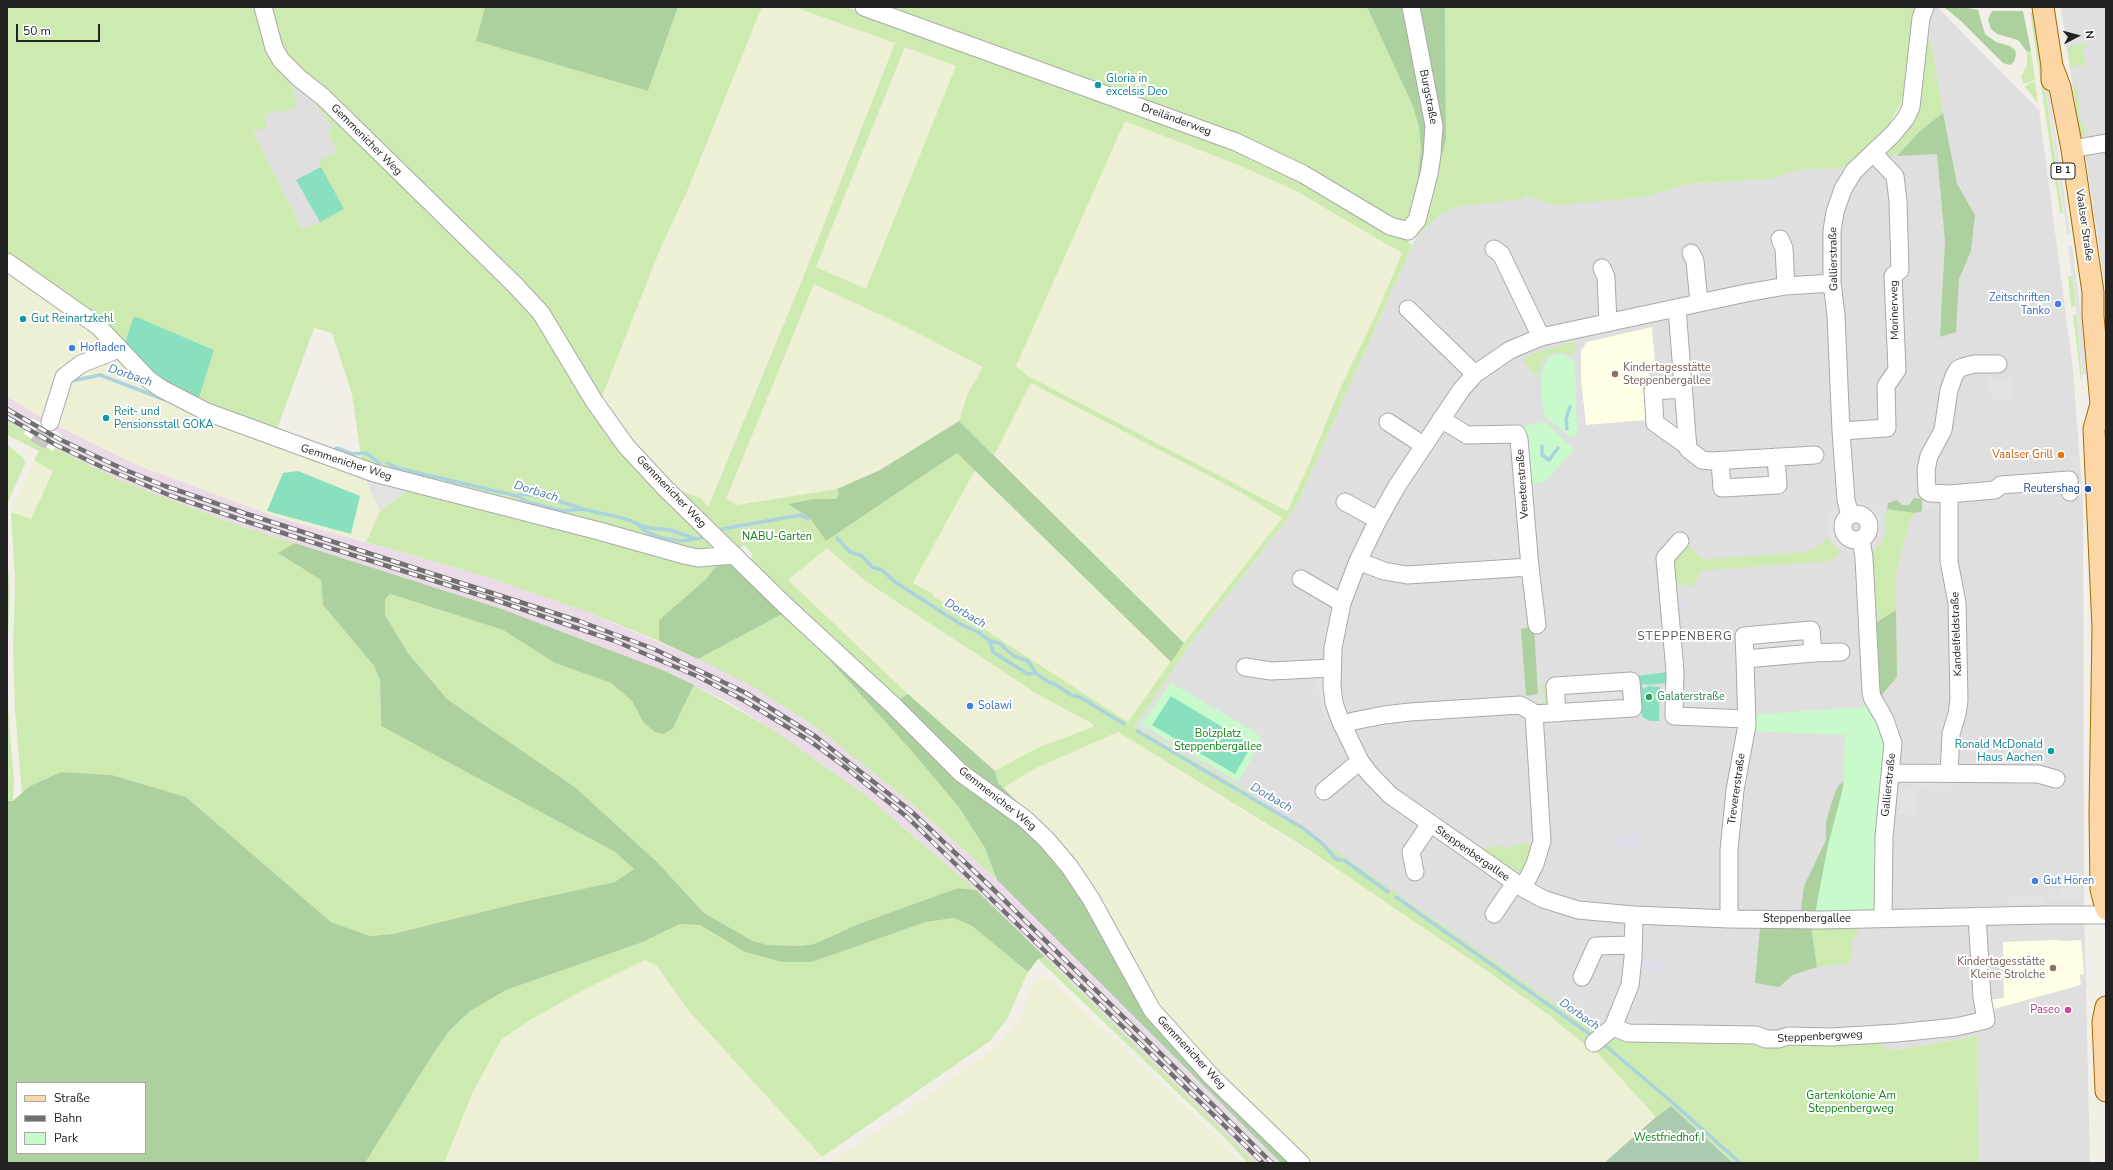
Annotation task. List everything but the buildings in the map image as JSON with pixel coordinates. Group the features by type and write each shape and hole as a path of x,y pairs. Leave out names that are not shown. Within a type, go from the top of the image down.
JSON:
{"main road":[{"name":"Vaalser Straße","path":"2043,7 2052,66 2055,113 2079,276 2093,316"},
{"name":"Vaalser Straße","path":"2052,66 2060,87 2072,148 2092,284 2093,316 2105,408 2094,429 2103,628 2100,889 2106,909"},
{"path":"2106,1007 2104,1022 2106,1091"}],"street":[{"name":"Gemmenicher Weg","path":"263,7 274,48 281,60 299,78 323,97 541,313 594,401 626,446 665,488 893,705 961,773 1025,819 1046,839 1069,866 1090,898 1152,1010 1212,1077 1301,1163"},
{"name":"Dreiländerweg","path":"864,7 1236,142 1303,174 1390,226 1408,231"},
{"name":"Burgstraße","path":"1408,231 1417,220 1432,155 1434,126 1411,7"},
{"name":"Gallierstraße","path":"1883,917 1884,837 1893,743 1885,720 1872,697 1854,651 1864,558 1861,539 1868,533 1868,522 1861,514 1850,515 1846,500 1828,454 1841,431 1836,315 1832,283 1832,231 1835,212 1843,189 1854,171 1874,154 1893,134 1906,118 1911,107 1921,18 1925,7"},
{"path":"2072,148 2106,143"},
{"name":"Morinerweg","path":"1841,431 1887,428 1886,386 1897,370 1893,276 1900,270 1898,200 1895,176 1874,154"},
{"path":"1780,239 1784,248 1786,286"},
{"path":"1494,250 1501,254 1541,337"},
{"path":"1691,253 1695,261 1699,303"},
{"name":"Gemmenicher Weg","path":"7,262 98,326 149,380 177,398 207,412 354,467 599,531 684,555 698,558 734,555"},
{"path":"1602,268 1606,277 1608,323"},
{"name":"Steppenbergallee","path":"1832,283 1786,286 1657,311 1541,337 1510,350 1475,374 1461,390 1423,445 1378,520 1358,561 1342,603 1333,648 1332,668 1334,703 1342,725 1360,761 1390,795 1519,886 1543,899 1578,910 1634,916 1822,920 1883,917 2106,915"},
{"path":"1677,308 1686,445"},
{"path":"1408,309 1475,374"},
{"path":"50,422 64,378 81,364 119,349"},
{"path":"1998,364 1974,364 1958,369 1954,376 1949,390 1943,430 1929,456 1926,470 1928,491 1930,493 1949,494 1995,490 2001,485 2069,480 2070,492"},
{"path":"1683,389 1654,391 1655,423 1686,445 1695,456 1702,460 1720,461 1828,454"},
{"name":"Veneterstraße","path":"1441,419 1467,435 1517,434 1520,439 1530,567 1537,625"},
{"path":"1388,422 1423,445"},
{"path":"1720,461 1722,488 1778,485 1776,457"},
{"name":"Kandelfeldstraße","path":"1949,494 1949,560 1957,603 1959,700 1957,714 1951,734 1949,773"},
{"path":"1345,502 1378,520"},
{"path":"1680,541 1665,558 1675,671 1674,716 1747,719"},
{"path":"1358,561 1384,571 1407,575 1530,567"},
{"path":"1301,579 1342,603"},
{"name":"Trevererstraße","path":"1729,919 1729,850 1735,790 1747,719 1744,636 1811,630 1813,653"},
{"path":"1745,659 1854,651"},
{"path":"1245,667 1271,670 1332,668"},
{"path":"1342,725 1384,715 1513,705 1524,705 1534,714 1542,841 1535,864 1519,886"},
{"path":"1534,714 1556,712"},
{"path":"1324,791 1360,761"},
{"path":"1891,773 2038,774 2056,779"},
{"name":"Steppenbergallee","path":"1415,872 1408,852 1430,824"},
{"name":"Steppenbergallee","path":"1494,914 1519,886"},
{"name":"Steppenbergweg","path":"1634,916 1634,944 1630,985 1604,1035 1628,1033 1756,1035 1766,1039 1779,1039 1788,1036 1831,1037 1897,1033 1956,1027 1986,1020 1980,976 1977,916"},
{"path":"1582,977 1596,946 1634,944"}],"shaded area":[{"path":"762,7 794,7 896,43 802,280 707,507 701,498 672,488 622,429 601,399 661,247 686,194"},
{"path":"1933,7 1937,7 2039,110 2073,369 2083,504 2084,901 2090,1163 1979,1163 1977,1036 1899,1050 1883,1048 1883,1039 1597,1033 1238,786 1135,726 1191,643 1289,517 1299,500 1416,237 1441,214 1460,206 1524,195 1546,203 1644,197 1689,184 1772,179 1796,170 1848,168 1910,121 1926,24"},
{"path":"2061,7 2106,7 2106,294 2085,152 2080,138"},
{"path":"906,47 957,66 866,289 816,267"},
{"path":"268,55 396,177 320,222 302,229 253,132"},
{"path":"2046,91 2049,91 2070,233 2067,234"},
{"path":"1125,121 1238,165 1296,191 1402,253 1379,308 1340,389 1304,476 1287,511 1028,376 1015,366"},
{"path":"2072,245 2087,375 2082,374 2076,306 2068,246"},
{"path":"7,260 133,359 363,474 380,511 366,542 274,516 137,465 50,422 7,397"},
{"path":"814,284 900,324 983,367 968,393 959,421 880,470 837,489 737,505 726,499 731,483"},
{"name":"Kindertagesstätte Steppenbergallee","path":"1652,327 1655,364 1648,365 1650,382 1643,383 1646,420 1586,425 1581,379 1581,351 1587,342"},
{"path":"1989,378 2012,378 2013,399 1992,400"},
{"path":"1031,383 1240,492 1283,518 1184,643 994,455"},
{"path":"1683,389 1686,445 1655,423 1653,391"},
{"path":"7,397 50,422 137,465 274,516 487,577 585,611 698,659 750,685 820,730 916,807 997,880 1281,1163 1256,1163 1045,957 941,860 867,796 772,729 728,702 665,671 502,609 240,526 121,481 47,444 7,421"},
{"path":"1776,457 1778,485 1722,488 1720,461"},
{"path":"34,460 53,470 31,519 11,512"},
{"path":"975,470 1171,662 1128,722 933,596 932,593 913,583"},
{"path":"363,474 411,487 380,511"},
{"path":"2052,481 2053,494 2019,497 2018,484"},
{"path":"1933,494 1949,508 1922,511 1922,499"},
{"path":"1857,499 1872,505 1881,518 1882,534 1873,548 1866,536 1869,528 1867,520 1864,516 1856,513"},
{"path":"1837,505 1846,517 1842,526 1844,533 1854,540 1853,555 1837,549 1828,536 1828,519"},
{"path":"1858,520 1861,521 1861,531 1854,532 1851,531 1850,524 1851,521"},
{"path":"827,548 864,580 1039,695 1091,721 1094,727 1003,779 977,764 788,580"},
{"path":"1669,595 1687,599 1671,626"},
{"path":"1811,630 1813,653 1745,659 1744,636"},
{"path":"1314,668 1332,668 1340,720 1324,722"},
{"path":"1631,681 1633,708 1557,713 1555,686"},
{"path":"1662,685 1675,685 1674,710 1661,709"},
{"path":"1118,732 1373,892 1550,1016 1594,1049 1656,1117 1604,1163 1309,1163 1179,1036 1003,788 1034,769"},
{"path":"1905,761 1944,762 1944,770 1905,768"},
{"path":"1958,777 1958,785 1910,786 1910,778"},
{"path":"1898,786 1917,788 1915,815 1896,814"},
{"path":"1641,834 1636,847 1614,848 1613,836"},
{"path":"2071,882 2084,894 2067,902 2049,902 2049,895 2058,894 2059,889 2065,888"},
{"path":"2007,895 2045,895 2045,904 2007,904"},
{"path":"2081,940 2084,974 2080,975 2081,985 1990,1010 1986,1000 2004,998 2003,942"},
{"path":"1633,958 1663,961 1662,974 1632,971"},
{"path":"645,960 657,966 689,1011 822,1157 814,1163 444,1163 472,1094 501,1040 530,1020 587,988"},
{"path":"1040,978 1052,981 1222,1142 1241,1163 829,1163 886,1126 997,1047 1021,1017 1030,990"},
{"path":"1956,1027 1959,1035 1898,1045 1897,1033"}],"green space":[{"path":"7,7 253,7 281,71 291,85 298,106 284,112 278,110 264,115 267,127 253,132 302,229 320,222 344,209 318,161 337,152 328,134 332,126 310,97 312,94 537,315 565,361 712,543 709,552 700,554 362,463 352,394 332,333 314,328 276,432 198,401 214,350 134,317 123,348 7,260"},
{"path":"270,7 485,7 477,41 648,91 678,7 762,7 686,194 661,247 601,399 573,355 293,63 278,39"},
{"path":"485,7 678,7 648,91 476,41"},
{"path":"794,7 846,7 1241,150 1406,239 1412,246 1299,500 1289,517 1191,643 1135,726 1238,786 1314,836 1597,1033 1882,1039 1884,1048 1899,1050 1977,1036 1979,1163 1733,1163 1671,1106 1656,1117 1594,1049 1585,1045 1550,1016 1487,971 1306,848 1118,732 1034,769 1003,788 998,783 995,771 1037,748 1093,727 1093,724 1039,695 888,596 864,580 827,548 788,580 908,694 898,701 792,605 770,578 751,560 752,554 744,545 737,550 672,488 701,498 708,507 802,280 895,43","holes":["905,47 956,66 866,289 816,267","1125,121 1238,165 1296,191 1402,253 1379,308 1340,389 1304,476 1287,511 1028,376 1016,366","814,284 900,324 983,367 968,393 959,421 994,455 1031,383 1240,492 1282,518 1184,643 1128,722 933,596 932,593 913,583 975,470 957,453 826,541 810,518 789,504 836,499 839,494 837,489 737,505 726,499"]},
{"path":"875,7 1367,7 1413,105 1419,127 1421,149 1417,184 1419,190 1412,216 1404,224 1303,171"},
{"path":"1367,7 1445,7 1446,139 1435,181 1419,190 1417,184 1421,149 1419,127 1413,106"},
{"path":"1445,7 1916,7 1906,88 1900,105 1886,130 1848,168 1796,170 1772,179 1689,184 1644,197 1558,205 1546,203 1525,195 1522,199 1460,206 1441,214 1416,237 1446,139"},
{"path":"1944,7 1963,7 1978,10 1985,34 1996,42 2010,46 2015,50 2016,55 2014,62 2010,65 2003,63 1961,21"},
{"path":"1992,11 2023,11 2031,51 2027,52 2018,40 1997,34 1991,29 1988,19"},
{"path":"2030,11 2035,16 2063,213 2060,213"},
{"path":"1925,32 1933,52 1943,113 1920,131 1897,156 1889,156 1885,150 1910,121"},
{"path":"2088,43 2088,46 2082,47 2086,65 2070,67 2067,47"},
{"path":"2031,51 2035,80 2024,84 2021,77 2027,65 2027,52"},
{"path":"2035,82 2038,102 2025,87 2030,83"},
{"path":"2077,86 2081,123 2088,134 2080,135 2073,87"},
{"path":"1943,113 1957,184 1975,215 1971,251 1959,279 1956,332 1940,337 1945,241 1937,154 1897,156 1920,131"},
{"path":"321,167 344,209 320,222 296,180"},
{"path":"2068,276 2073,276 2076,306 2071,307"},
{"path":"2073,315 2077,315 2082,380 2081,380"},
{"path":"134,316 214,350 198,401 176,391 123,348"},
{"path":"1574,342 1576,344 1574,355 1555,352 1545,358 1541,365 1538,378 1523,360 1534,353"},
{"path":"1560,354 1572,359 1575,363 1577,435 1571,438 1544,415 1541,376 1544,366 1550,357"},
{"path":"7,421 47,444 121,481 240,526 295,543 278,553 321,580 323,605 374,666 380,680 381,726 615,852 634,869 616,882 522,902 393,934 370,936 331,922 186,797 112,775 61,772 30,786 22,794 15,709 13,648 15,580 11,512 31,519 53,471 34,460 39,451 7,435"},
{"path":"959,421 1184,643 1171,662 957,453 826,541 810,518 788,504 814,499 836,499 839,494 837,489 880,470"},
{"path":"1546,422 1574,450 1546,481 1528,485 1523,426"},
{"path":"7,445 24,458 25,464 7,504"},
{"path":"298,471 360,496 351,534 267,511 283,473"},
{"path":"411,487 719,562 706,579 659,620 659,641 585,611 487,577 366,542 380,511"},
{"path":"1914,498 1922,499 1922,511 1915,513 1887,509 1888,503 1897,500 1902,505 1909,505"},
{"path":"1887,509 1915,513 1910,520 1896,574 1896,610 1877,622 1873,551 1880,544 1886,532 1885,515"},
{"path":"1828,536 1830,541 1842,552 1830,561 1701,571 1693,587 1668,582 1665,558 1685,543 1700,557 1706,559 1806,552 1820,545"},
{"path":"295,543 502,609 665,671 694,685 673,728 664,734 655,732 643,722 632,701 611,683 555,663 503,630 390,594 385,599 385,615 408,653 447,699 576,788 658,863 704,913 753,941 768,945 799,946 814,944 861,923 958,888 976,890 1045,957 1038,959 1028,972 972,926 954,918 926,922 812,962 782,962 745,952 700,925 680,924 643,942 506,990 470,1011 450,1030 433,1054 365,1163 7,1163 7,801 13,801 30,786 61,772 112,775 186,797 331,922 370,936 393,934 522,902 615,882 634,869 615,852 381,726 380,680 374,666 323,605 321,580 278,553"},
{"path":"7,555 10,591 8,707 14,782 13,801 7,801"},
{"path":"719,562 736,564 786,612 698,659 659,641 659,620 706,579"},
{"path":"389,594 503,630 555,663 611,683 632,701 643,722 673,728 694,685 772,729 867,796 976,890 958,888 861,923 814,944 799,946 768,945 753,941 704,913 658,863 576,788 447,699 408,653 385,615 385,599"},
{"path":"1896,610 1897,677 1880,697 1877,622"},
{"path":"786,612 909,748 958,806 985,848 997,880 916,807 820,730 750,685 698,659"},
{"path":"1534,626 1538,694 1526,696 1521,629"},
{"path":"815,644 898,700 908,694 995,771 998,783 1055,838 1154,1007 1309,1163 1281,1163 997,880 985,848 958,806 909,748"},
{"name":"Galaterstraße","path":"1667,672 1669,683 1642,685 1644,689 1648,686 1660,687 1659,721 1650,721 1642,717 1637,676"},
{"name":"Bolzplatz Steppenbergallee","path":"1171,683 1257,733 1261,742 1238,782 1141,724"},
{"path":"1541,685 1548,685 1550,706 1539,710 1539,703 1545,701"},
{"path":"1171,696 1252,745 1235,774 1152,725"},
{"path":"1876,706 1885,720 1883,917 1814,919 1828,845 1843,788 1845,735 1746,731 1747,715"},
{"path":"1849,777 1822,901 1811,927 1817,967 1793,975 1779,987 1755,983 1761,918 1800,919 1804,886 1826,840 1826,821 1834,795 1838,786"},
{"path":"1535,843 1523,876 1482,848 1502,846 1509,849 1515,845"},
{"path":"954,918 972,926 1028,972 1007,1019 990,1041 822,1157 689,1011 657,966 645,960 587,988 530,1020 501,1040 472,1094 444,1163 365,1163 433,1054 450,1030 470,1011 506,990 643,942 680,924 700,925 745,952 782,962 812,962 926,922"},
{"path":"1811,927 1853,927 1858,930 1852,942 1851,963 1817,967"},
{"path":"1045,957 1256,1163 1248,1163 1225,1138 1038,959"},
{"name":"Westfriedhof I","path":"1671,1106 1733,1163 1604,1163 1656,1117"}],"pier":[{"path":"32,418 62,435 53,451 24,434"}],"waterway":[{"name":"Dorbach","path":"71,381 100,375 163,399"},
{"path":"1567,429 1566,419 1570,407"},
{"path":"1542,446 1542,455 1549,460 1558,448"},
{"name":"Dorbach","path":"330,451 338,448 352,454 366,453 379,463"},
{"name":"Dorbach","path":"387,463 397,468 517,496 530,503 563,511 583,509 626,519 638,524 645,531 662,538 681,541 701,538"},
{"path":"517,496 524,494 552,499 583,509"},
{"name":"Dorbach","path":"722,529 801,515 808,519"},
{"path":"639,525 650,528 670,530 693,538"},
{"name":"Dorbach","path":"837,538 850,552 862,556 872,567 882,570 895,582 962,625 978,632 990,641 993,652 1028,674 1036,673 1048,682 1053,683 1071,695 1080,697 1124,724"},
{"path":"990,641 999,643 1014,656 1028,661 1036,673"},
{"name":"Dorbach","path":"1137,731 1303,828 1323,844 1334,857 1338,860 1344,860 1388,892"},
{"name":"Dorbach","path":"1396,897 1594,1037"},
{"name":"Dorbach","path":"1601,1042 1673,1103 1740,1163"}],"tunnel":[{"path":"38,445 50,422"}],"railway":[{"path":"7,409 59,439 123,469 165,486 579,621 654,649 746,693 815,736 912,812 992,888 1272,1163"},
{"path":"7,417 56,445 102,467 169,495 245,521 498,601 615,641 699,677 745,701 810,741 907,817 1263,1163"}],"place":[{"name":"Gloria in excelsis Deo","path":"1098,85"},
{"name":"Zeitschriften Tanko","path":"2058,304"},
{"name":"Gut Reinartzkehl","path":"23,319"},
{"name":"Hofladen","path":"72,348"},
{"name":"Kindertagesstätte Steppenbergallee","path":"1615,374"},
{"name":"Reit- und Pensionsstall GOKA","path":"106,418"},
{"name":"Vaalser Grill","path":"2061,455"},
{"name":"Reutershag","path":"2088,489"},
{"name":"Galaterstraße","path":"1649,697"},
{"name":"Solawi","path":"970,706"},
{"name":"Ronald McDonald Haus Aachen","path":"2051,751"},
{"name":"Gut Hören","path":"2035,881"},
{"name":"Kindertagesstätte Kleine Strolche","path":"2053,968"},
{"name":"Paseo","path":"2068,1010"}],"district":[{"name":"STEPPENBERG","path":"1685,637"}],"park label":[{"name":"NABU-Garten","path":"777,537"},
{"name":"Gartenkolonie Am Steppenbergweg","path":"1851,1102"}]}
